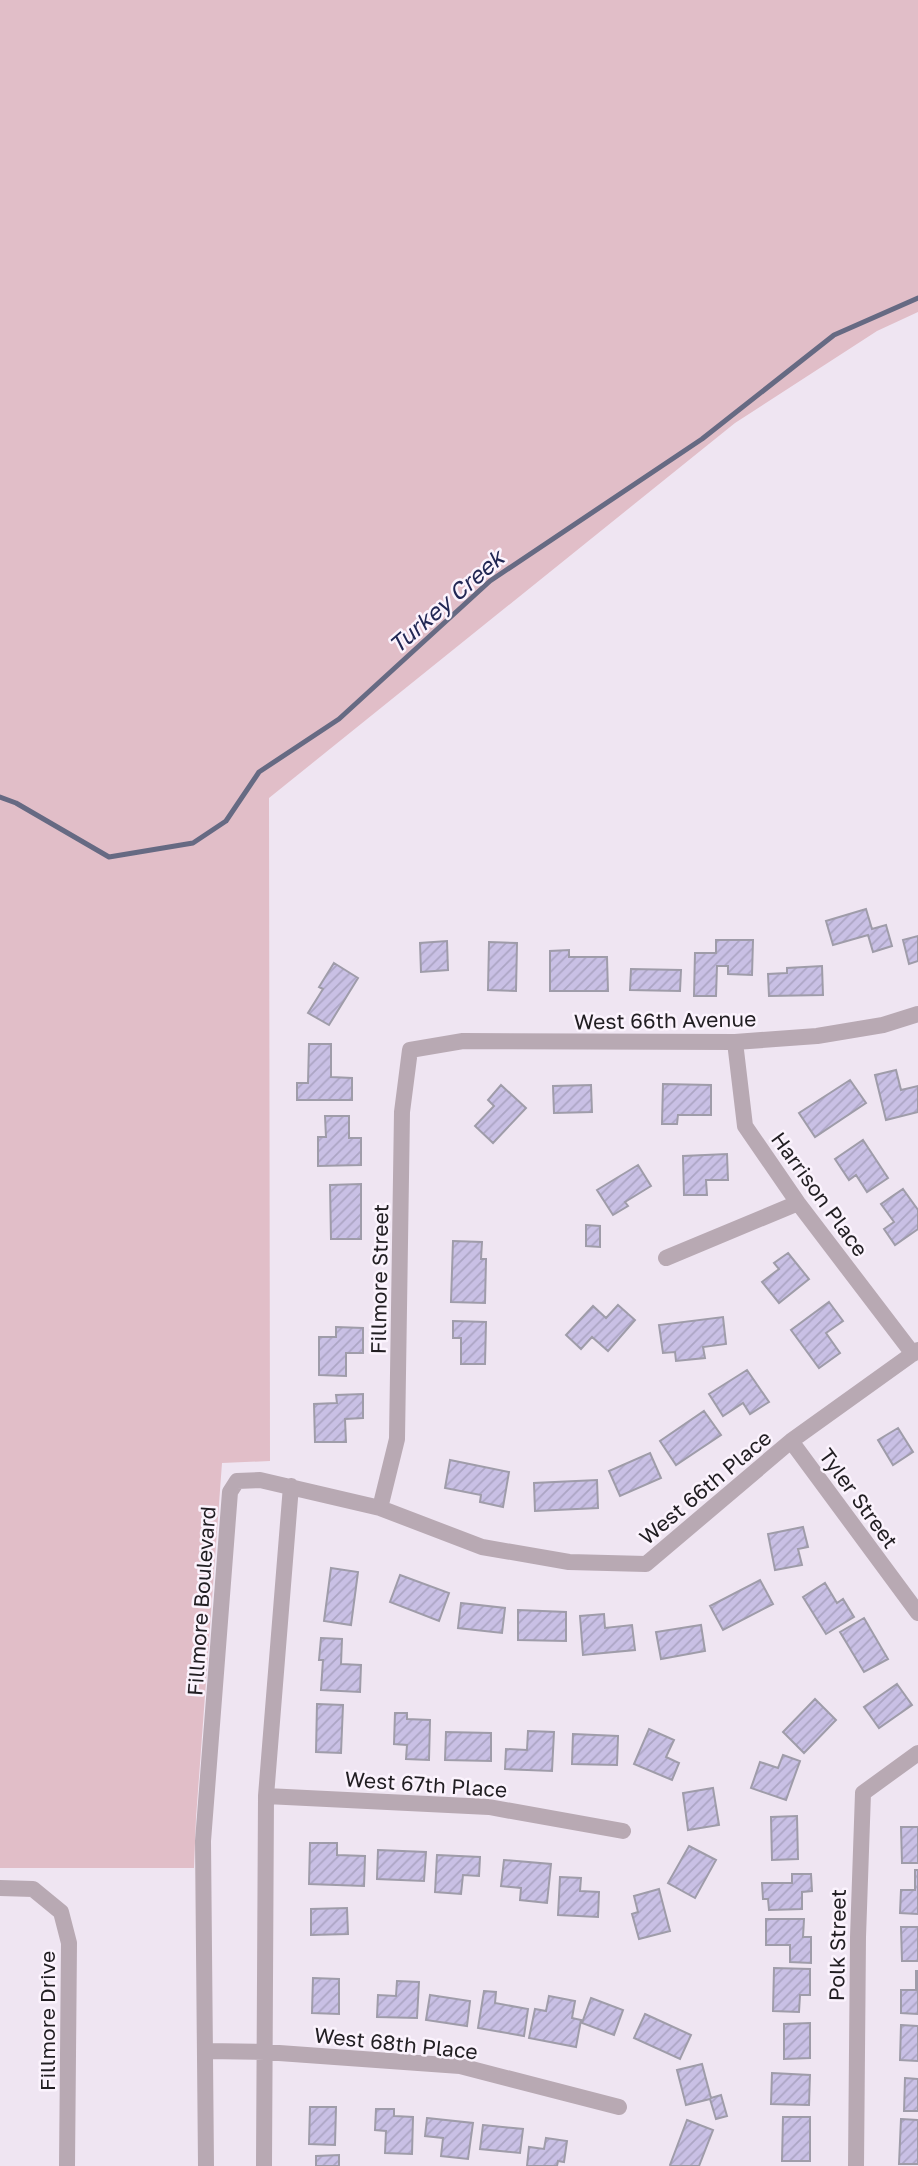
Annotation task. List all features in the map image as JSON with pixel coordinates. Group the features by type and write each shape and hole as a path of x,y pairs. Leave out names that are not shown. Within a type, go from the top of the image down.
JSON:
{"street":[{"name":"West 66th Avenue","path":"410,1050 463,1041 735,1042 817,1036 883,1025 918,1014"},
{"name":"Harrison Place","path":"735,1042 745,1126 798,1203 915,1352"},
{"name":"Fillmore Street","path":"380,1508 397,1438 402,1112 410,1050"},
{"path":"666,1258 798,1203"},
{"name":"West 66th Place","path":"290,1486 380,1508 482,1548 569,1562 646,1564 791,1441 915,1352"},
{"name":"Tyler Street","path":"791,1441 918,1613"},
{"name":"Fillmore Boulevard","path":"206,2166 203,1841 230,1492 237,1481 260,1480 290,1486"},
{"path":"264,2166 266,1796 290,1486"},
{"name":"Polk Street","path":"856,2166 858,1937 863,1793 918,1753"},
{"name":"West 67th Place","path":"266,1796 489,1807 623,1831"},
{"name":"Fillmore Drive","path":"0,1888 33,1889 61,1912 69,1943 67,2166"},
{"name":"West 68th Place","path":"206,2051 265,2052 460,2066 619,2107"}],"shaded area":[{"path":"0,0 918,0 918,312 877,331 735,423 269,798 270,1461 222,1463 194,1868 0,1868"}],"building":[{"path":"866,909 872,929 886,925 892,946 873,952 868,935 833,945 826,921"},
{"path":"918,936 918,961 909,964 903,940"},
{"path":"716,940 753,940 752,975 728,974 728,966 717,966 716,996 694,996 695,953 716,953"},
{"path":"447,941 448,970 421,972 420,943"},
{"path":"489,942 517,943 516,991 488,990"},
{"path":"569,950 569,957 607,957 608,991 550,991 550,951"},
{"path":"334,963 358,978 329,1025 308,1013 323,989 319,987"},
{"path":"822,966 823,995 769,996 768,974 787,973 787,968"},
{"path":"631,969 681,970 680,991 630,990"},
{"path":"309,1044 331,1044 331,1077 352,1078 352,1100 297,1100 297,1083 308,1083"},
{"path":"896,1070 901,1090 918,1086 918,1112 886,1120 875,1075"},
{"path":"850,1080 866,1103 815,1137 799,1113"},
{"path":"663,1084 711,1085 711,1115 678,1115 677,1124 662,1124"},
{"path":"501,1085 526,1108 493,1143 475,1126 494,1106 488,1100"},
{"path":"591,1085 592,1112 554,1113 553,1086"},
{"path":"325,1116 349,1116 349,1138 361,1138 361,1165 318,1166 318,1137 326,1137"},
{"path":"863,1140 888,1178 867,1192 856,1175 849,1180 835,1159"},
{"path":"727,1154 728,1180 706,1180 707,1195 684,1195 683,1156"},
{"path":"638,1165 651,1186 625,1202 628,1206 613,1215 597,1190"},
{"path":"361,1184 361,1239 331,1239 330,1185"},
{"path":"903,1189 918,1210 918,1229 895,1245 884,1229 894,1222 881,1204"},
{"path":"586,1225 600,1226 600,1247 586,1246"},
{"path":"453,1241 482,1242 481,1259 486,1259 485,1303 451,1302"},
{"path":"788,1253 809,1279 779,1303 762,1282 779,1269 774,1263"},
{"path":"829,1302 843,1321 826,1333 840,1353 819,1368 791,1330"},
{"path":"618,1305 635,1320 608,1351 592,1337 581,1349 566,1335 593,1306 606,1318"},
{"path":"723,1317 726,1344 703,1347 705,1358 676,1361 675,1352 663,1353 659,1325"},
{"path":"453,1321 486,1322 485,1364 461,1364 461,1338 453,1338"},
{"path":"336,1327 363,1328 363,1353 346,1353 346,1376 319,1375 319,1337 336,1337"},
{"path":"747,1370 769,1402 750,1414 743,1403 723,1416 709,1394"},
{"path":"363,1394 363,1418 345,1419 346,1442 315,1442 314,1404 337,1403 336,1395"},
{"path":"704,1411 721,1435 676,1465 660,1441"},
{"path":"898,1428 913,1452 893,1465 878,1440"},
{"path":"650,1453 661,1478 620,1496 609,1471"},
{"path":"450,1460 509,1472 503,1507 480,1502 481,1495 445,1488"},
{"path":"597,1480 598,1508 535,1511 534,1483"},
{"path":"803,1527 808,1547 798,1549 802,1565 775,1570 768,1534"},
{"path":"331,1568 358,1572 351,1625 324,1621"},
{"path":"400,1575 449,1593 439,1621 390,1602"},
{"path":"760,1580 773,1604 723,1630 710,1606"},
{"path":"825,1583 837,1603 843,1599 854,1617 826,1634 803,1597"},
{"path":"461,1603 505,1608 502,1633 458,1628"},
{"path":"518,1610 566,1612 566,1641 518,1640"},
{"path":"604,1614 605,1628 632,1625 635,1650 583,1655 580,1616"},
{"path":"864,1618 888,1659 864,1672 840,1632"},
{"path":"701,1625 705,1651 661,1659 656,1632"},
{"path":"321,1638 342,1639 341,1664 361,1665 360,1692 321,1690"},
{"path":"897,1684 912,1705 879,1728 864,1707"},
{"path":"815,1699 836,1720 804,1753 783,1732"},
{"path":"317,1704 343,1705 341,1753 316,1752"},
{"path":"395,1713 407,1713 407,1719 430,1720 429,1760 406,1759 407,1745 394,1744"},
{"path":"649,1729 674,1740 666,1757 679,1763 672,1780 634,1764"},
{"path":"528,1731 554,1732 552,1771 505,1769 506,1749 527,1750"},
{"path":"446,1732 491,1733 491,1761 445,1760"},
{"path":"573,1734 618,1736 617,1765 572,1764"},
{"path":"783,1755 800,1761 786,1800 751,1788 760,1762 778,1768"},
{"path":"713,1788 719,1825 688,1830 683,1793"},
{"path":"797,1816 798,1859 772,1860 771,1817"},
{"path":"901,1827 918,1827 918,1863 902,1863"},
{"path":"310,1843 337,1843 337,1855 365,1856 364,1886 309,1884"},
{"path":"689,1846 716,1860 695,1898 668,1883"},
{"path":"378,1850 426,1852 424,1881 377,1879"},
{"path":"437,1855 480,1857 479,1876 463,1875 461,1894 435,1892"},
{"path":"504,1860 551,1864 547,1903 520,1900 521,1888 501,1886"},
{"path":"915,1870 918,1870 918,1914 900,1913 901,1890 915,1890"},
{"path":"792,1874 811,1874 812,1891 802,1892 802,1909 769,1910 768,1899 763,1899 762,1883 792,1883"},
{"path":"560,1877 581,1878 580,1891 599,1892 598,1917 558,1915"},
{"path":"659,1889 670,1931 639,1939 632,1914 638,1912 634,1896"},
{"path":"347,1908 348,1934 311,1935 311,1909"},
{"path":"766,1919 804,1919 803,1937 811,1937 811,1963 790,1962 790,1945 766,1945"},
{"path":"901,1927 918,1927 918,1961 902,1961"},
{"path":"774,1968 810,1969 810,1995 800,1995 799,2012 773,2011"},
{"path":"916,1971 918,2014 901,2013 901,1990 916,1990"},
{"path":"313,1978 339,1979 339,2014 312,2013"},
{"path":"397,1981 419,1982 417,2018 377,2017 378,1995 396,1996"},
{"path":"484,1991 496,1992 495,2003 528,2009 524,2036 478,2028"},
{"path":"430,1995 470,2001 467,2026 426,2020"},
{"path":"549,1996 575,2001 572,2018 581,2020 576,2047 529,2038 535,2009 546,2011"},
{"path":"591,1998 623,2010 614,2035 582,2023"},
{"path":"645,2014 691,2035 680,2059 634,2038"},
{"path":"810,2023 810,2058 784,2059 784,2024"},
{"path":"901,2025 918,2026 918,2061 900,2060"},
{"path":"702,2064 711,2098 721,2095 727,2116 716,2119 710,2099 686,2105 677,2070"},
{"path":"772,2073 810,2075 809,2105 771,2104"},
{"path":"905,2078 918,2079 918,2111 904,2111"},
{"path":"310,2107 336,2107 335,2145 309,2144"},
{"path":"376,2109 394,2109 394,2116 413,2117 412,2154 385,2153 386,2131 375,2130"},
{"path":"783,2117 810,2117 810,2161 782,2161"},
{"path":"427,2118 473,2123 468,2159 441,2156 443,2138 425,2136"},
{"path":"901,2119 918,2120 918,2164 899,2164"},
{"path":"687,2120 713,2130 699,2166 671,2166 670,2165"},
{"path":"483,2125 523,2129 520,2153 480,2149"},
{"path":"546,2138 567,2141 564,2162 558,2161 557,2166 527,2166 529,2147 544,2149"},
{"path":"339,2155 339,2166 316,2166 316,2156"}],"waterway":[{"name":"Turkey Creek","path":"0,797 16,803 109,857 193,843 226,821 259,772 339,719 490,581 702,439 834,335 918,298"}]}
